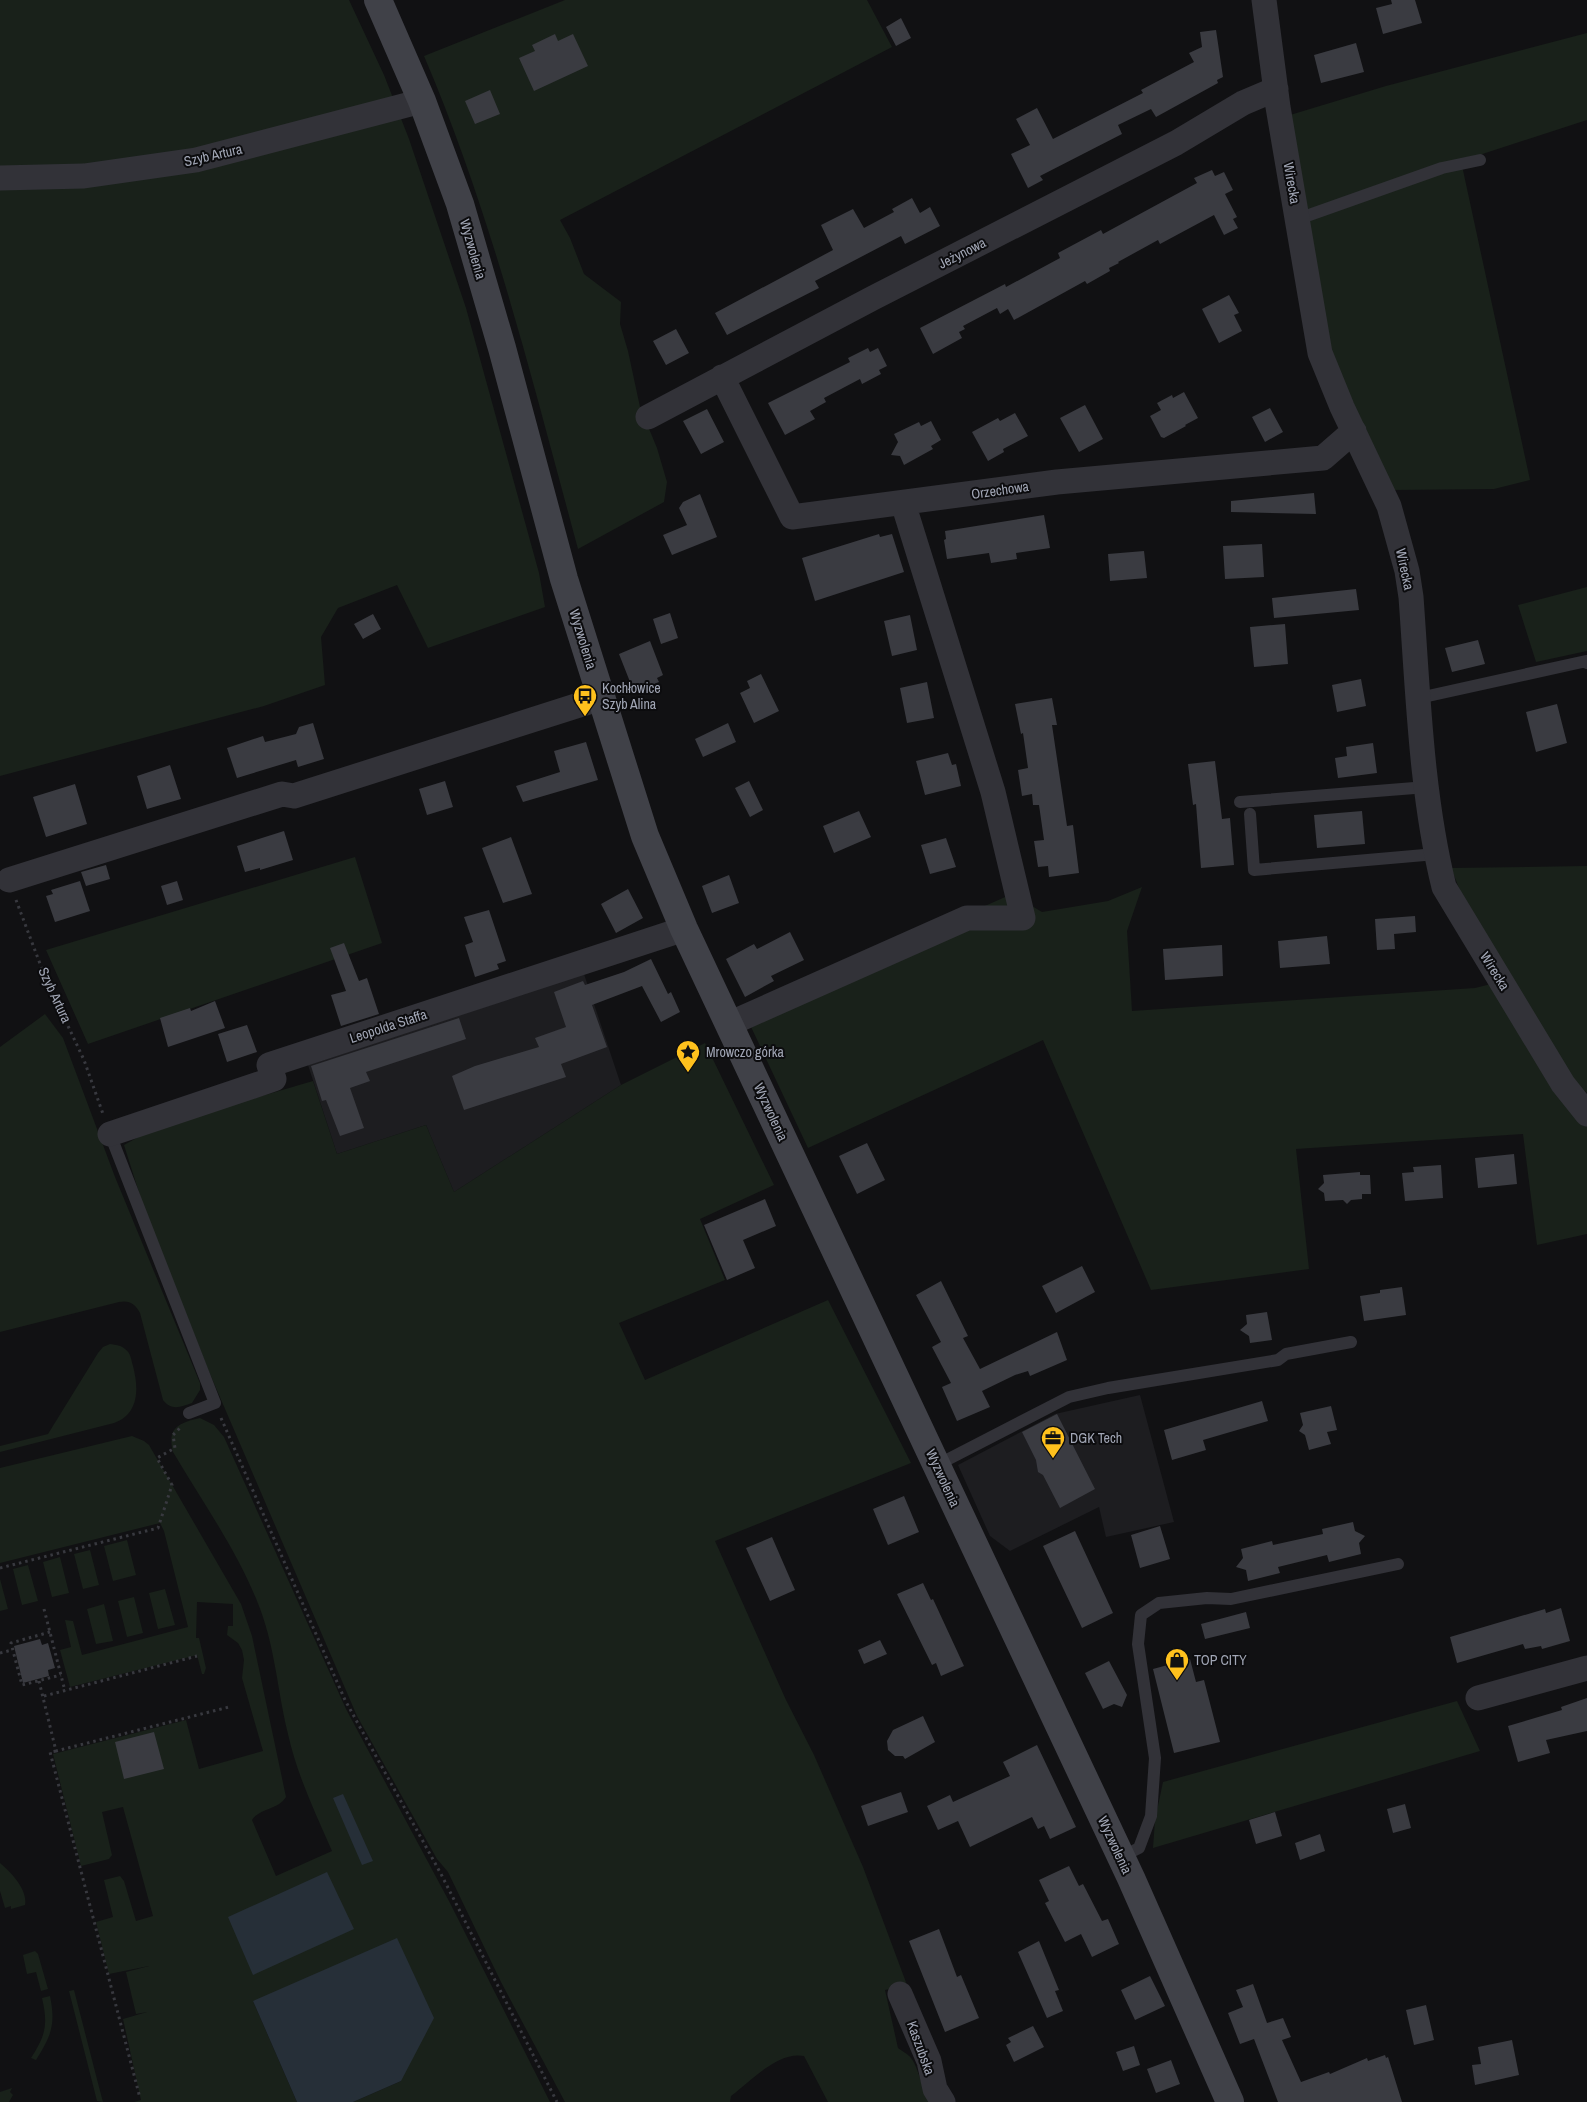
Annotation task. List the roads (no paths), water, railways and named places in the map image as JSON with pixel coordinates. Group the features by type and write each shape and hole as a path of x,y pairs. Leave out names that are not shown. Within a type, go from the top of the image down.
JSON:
{"street":[{"name":"Wyzwolenia","path":"378,0 422,101 460,204 502,348 564,579 645,836 684,929 1121,1857 1230,2102"},
{"name":"Wirecka","path":"1271,2 1276,89 1320,353 1389,506 1407,571 1411,597 1427,787 1436,854 1444,887 1563,1084 1587,1114"},
{"name":"Jeżynowa","path":"648,417 1176,143 1243,103 1276,89"},
{"name":"Szyb Artura","path":"0,178 84,176 196,160 422,101"},
{"name":"Orzechowa","path":"722,378 792,517 1056,482 1323,458 1354,431"},
{"path":"730,1024 967,918 1024,918 993,792 903,503"},
{"path":"9,880 282,794 294,796 601,698"},
{"name":"Leopolda Staffa","path":"110,1134 274,1079 270,1065 684,929"},
{"path":"1478,1698 1587,1668"},
{"name":"Kaszubska","path":"900,1994 929,2061 935,2089 943,2102"}],"lane":[{"path":"1298,219 1442,168 1480,160"},
{"path":"1419,698 1587,662"},
{"path":"1240,802 1427,787"},
{"path":"1250,814 1254,870 1436,854"},
{"path":"110,1134 215,1403 190,1413"},
{"path":"937,1465 1070,1397 1108,1388 1278,1360 1286,1354 1351,1342"},
{"path":"1121,1857 1138,1848 1151,1816 1155,1758 1138,1644 1141,1615 1159,1603 1198,1599 1231,1599 1398,1564"}],"place":[{"name":"Kochłowice Szyb Alina","path":"585,717"},
{"name":"Mrowczo górka","path":"688,1073"},
{"name":"DGK Tech","path":"1053,1459"},
{"name":"TOP CITY","path":"1177,1681"}]}
